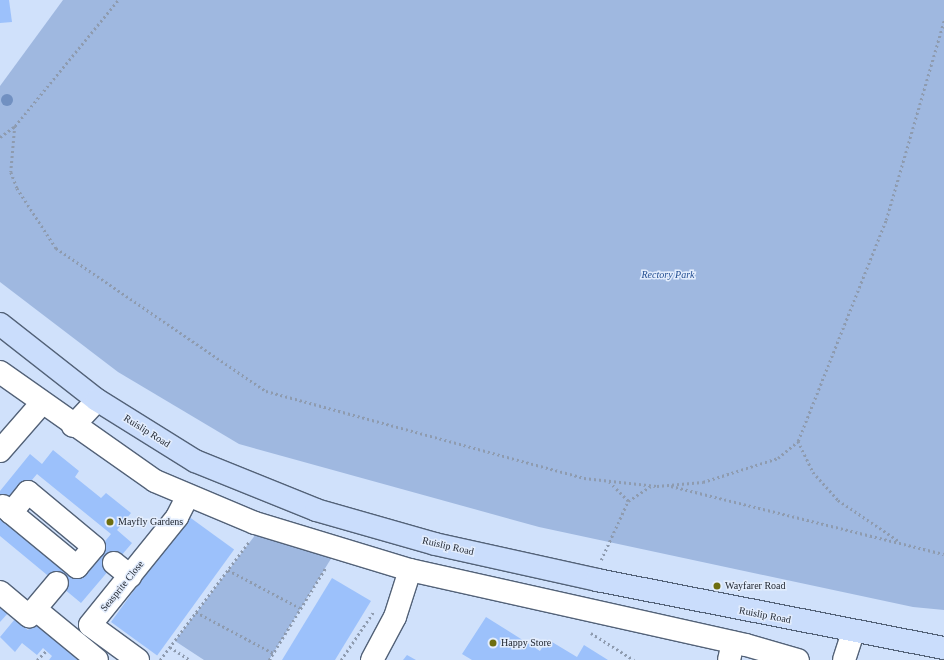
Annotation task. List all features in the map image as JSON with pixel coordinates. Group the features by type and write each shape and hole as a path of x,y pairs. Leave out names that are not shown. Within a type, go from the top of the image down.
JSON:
{"main road":[{"name":"Ruislip Road","path":"0,324 97,400 195,461 316,510 435,544 854,632 944,648"}],"street":[{"path":"0,372 41,404 155,481 187,497 263,525 410,570 731,651 798,660"},
{"path":"73,426 97,400"},
{"path":"0,451 41,404"},
{"path":"7,509 28,492 109,559"},
{"name":"Seasprite Close","path":"138,660 90,625 109,559 177,517 187,497"},
{"path":"372,660 395,617 410,570"},
{"path":"0,592 29,616 57,583"},
{"path":"34,609 97,660"},
{"path":"844,660 854,632"}],"path":[{"path":"0,137 15,126 118,0"},
{"path":"15,126 11,172 17,188 56,248 266,391 526,464 608,481 652,485 703,482 741,472 778,458 798,441 886,220 944,20"},
{"path":"798,441 813,472 838,500 901,542"},
{"path":"608,481 628,501"},
{"path":"600,564 604,548 610,545 628,501 652,485"},
{"path":"669,485 944,554"},
{"path":"160,660 263,525"},
{"path":"269,660 328,564"},
{"path":"228,570 300,608"},
{"path":"196,612 273,653"},
{"path":"586,630 634,660"},
{"path":"170,647 190,660"},
{"path":"37,660 46,651"}],"green space":[{"name":"Rectory Park","path":"63,0 944,0 944,610 913,607 539,527 239,444 118,372 0,282 0,86"},
{"path":"259,530 332,557 269,660 204,660 175,641"}],"building":[{"path":"0,0 9,0 12,22 0,23"},
{"name":"Mayfly Gardens","path":"53,450 79,471 75,477 101,498 106,493 131,513 117,530 132,543 81,603 0,536 0,491 30,454 42,464","holes":["37,474 111,534 79,573 9,507"]},
{"path":"188,516 234,550 157,655 111,622"},
{"path":"332,578 371,601 335,660 282,660"},
{"path":"0,604 9,612 0,622"},
{"path":"486,617 540,651 547,639 577,657 584,645 608,660 472,660 462,654"},
{"path":"15,619 28,630 35,622 80,660 49,660 52,656 43,648 37,655 22,643 15,652 0,637"},
{"path":"407,655 416,660 403,660"}],"place":[{"name":"Mayfly Gardens","path":"110,522"},
{"name":"Wayfarer Road","path":"717,586"},
{"name":"Happy Store","path":"493,643"}]}
